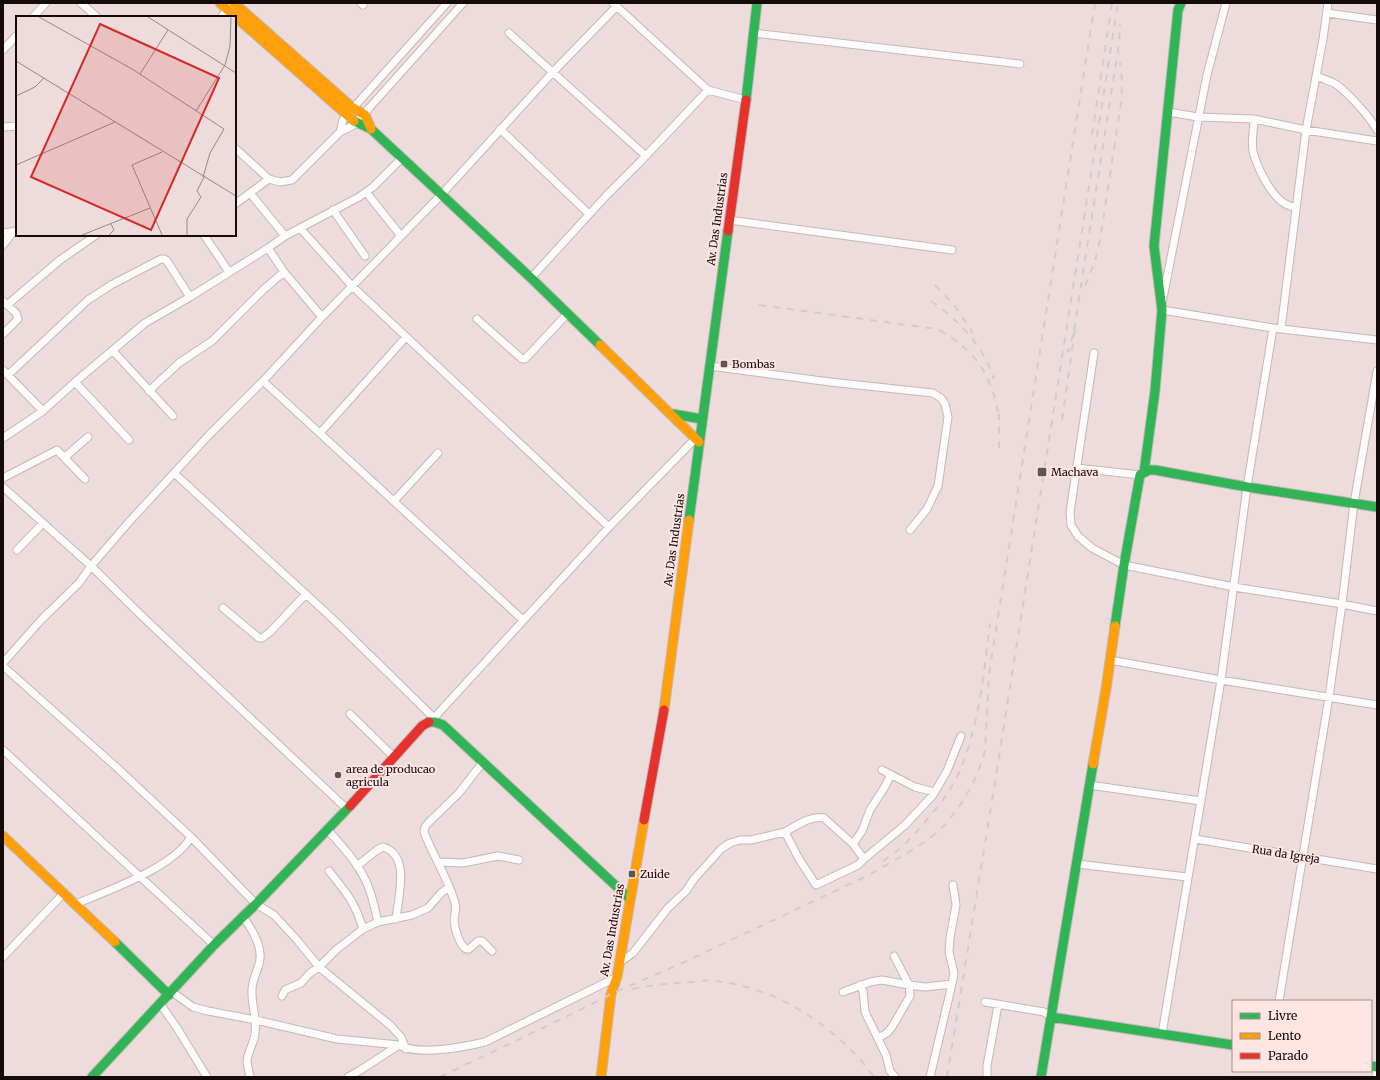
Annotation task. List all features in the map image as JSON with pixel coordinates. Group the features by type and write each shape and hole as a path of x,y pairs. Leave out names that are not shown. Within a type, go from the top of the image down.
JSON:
{"street":[{"path":"34,16 46,3"},
{"path":"82,3 96,16"},
{"path":"92,1077 161,1005 214,945 256,904 347,809 422,726 433,719 609,527 698,440 568,313 371,129 356,123 350,112 232,5 220,3"},
{"path":"340,132 343,120 447,3"},
{"path":"236,149 269,179 280,182 292,180 340,132 352,127 365,114 463,3"},
{"name":"Av. Das Industrias","path":"601,1077 611,994 618,977 630,898 664,708 698,440 710,366 758,3"},
{"path":"1162,306 1154,246 1178,10 1181,3"},
{"path":"1041,1077 1106,689 1124,565 1142,473 1155,391 1162,306 1198,117 1207,75 1226,3"},
{"path":"1281,329 1306,130 1324,39 1328,3"},
{"path":"222,16 232,5"},
{"path":"3,663 41,620 79,583 91,566 129,522 209,435 263,381 322,316 442,194 615,5 708,90 746,100"},
{"path":"1327,13 1377,20"},
{"path":"422,31 431,39"},
{"path":"509,33 646,156"},
{"path":"754,33 1020,64"},
{"path":"4,48 16,36"},
{"path":"1316,76 1336,84 1351,98 1374,124 1377,130"},
{"path":"371,88 381,96"},
{"path":"531,278 589,214 708,90"},
{"path":"350,112 365,114"},
{"path":"1168,112 1198,117 1254,119 1306,130 1377,141"},
{"path":"365,114 371,129"},
{"path":"1254,119 1253,150 1259,166 1269,187 1278,199 1285,204 1296,208"},
{"path":"3,128 16,126"},
{"path":"500,129 589,214"},
{"path":"4,434 43,411 145,323 190,297 285,236 366,192 402,158"},
{"path":"236,203 269,179"},
{"path":"366,192 401,236"},
{"path":"250,193 285,236"},
{"path":"333,210 364,256"},
{"path":"729,220 952,250"},
{"path":"300,228 352,286 609,527"},
{"path":"3,232 15,231"},
{"path":"3,245 15,231"},
{"path":"3,334 18,319 16,313 5,303 60,260 95,236"},
{"path":"205,236 229,272"},
{"path":"268,248 284,272 322,316"},
{"path":"43,411 6,372 88,300 111,285 164,258 190,297"},
{"path":"150,391 179,364 212,341 258,295 284,272"},
{"path":"1162,306 1273,328 1377,340"},
{"path":"477,319 522,359 525,359 568,313"},
{"path":"1162,1034 1221,680 1247,487 1273,328"},
{"path":"320,434 406,337"},
{"path":"113,350 173,416"},
{"path":"1094,353 1070,512 1071,525 1078,536 1092,548 1124,565 1234,587 1377,610"},
{"path":"710,366 830,382 933,393 941,398 945,404 948,417 938,486 928,509 910,530"},
{"path":"1279,1000 1329,697 1354,503 1377,371"},
{"path":"263,381 523,620"},
{"path":"75,382 129,440"},
{"path":"673,414 702,419"},
{"path":"65,457 88,437"},
{"path":"3,478 56,450 59,450 85,479"},
{"path":"394,501 438,453"},
{"path":"1077,468 1142,473 1149,470 1155,470 1247,487 1377,507"},
{"path":"174,473 334,620 433,719 443,725 605,877 630,898"},
{"path":"3,487 91,566 145,619 347,809"},
{"path":"17,550 43,523"},
{"path":"223,608 259,638 262,638 270,632 306,594"},
{"path":"1110,660 1221,680 1377,705"},
{"path":"3,666 113,764 191,837 256,904 274,915 319,967 391,1026 401,1037 402,1047"},
{"path":"350,714 394,757"},
{"path":"785,832 798,859 816,885 858,865 905,825 933,795 946,771 961,736"},
{"path":"3,750 214,945"},
{"path":"483,762 459,793 431,819 425,827 426,836 439,862 456,905 454,921 464,949 469,950 478,941 482,941 492,951"},
{"path":"882,770 915,787 934,792"},
{"path":"853,844 862,831 870,810 884,788 890,774"},
{"path":"1089,786 1201,801"},
{"path":"619,963 633,953 661,916 686,892 694,879 721,849 730,843 785,832 809,820 819,817 824,818 853,844 864,860"},
{"path":"328,829 357,866 368,886 378,922"},
{"path":"3,836 171,994 193,1006 208,1011 256,1020 337,1039 402,1047 420,1051 468,1046 484,1042 618,977"},
{"path":"76,904 141,876 176,854 183,848 191,837"},
{"name":"Rua da Igreja","path":"1195,839 1377,869"},
{"path":"357,866 383,847 388,848 397,858 401,873 396,919"},
{"path":"439,862 463,863 498,856 519,860"},
{"path":"1077,864 1187,877"},
{"path":"329,871 349,896 356,909 363,929"},
{"path":"930,1077 954,973 949,952 956,905 952,885"},
{"path":"282,996 288,988 301,983 306,975 319,967 336,950 363,929 378,922 412,915 428,908 441,893 449,887"},
{"path":"3,957 63,894"},
{"path":"243,917 254,934 260,954 259,965 252,982 252,994 256,1020 255,1035 247,1062 250,1077"},
{"path":"878,1038 887,1033 892,1027 910,996 909,985 894,956"},
{"path":"843,992 860,985 882,980 925,987 952,984"},
{"path":"860,985 863,991 865,1012 886,1054 890,1071 895,1077"},
{"path":"985,1002 1044,1012 1051,1017 1232,1045"},
{"path":"161,1005 207,1077"},
{"path":"987,1077 987,1066 998,1005"},
{"path":"348,1077 402,1047"},
{"path":"1376,1077 1377,1068"}],"railway":[{"path":"440,1077 611,994 678,965 869,875 916,848 935,834 946,824 963,801 975,779 985,751 989,674 1095,3"},
{"path":"1092,135 1112,3"},
{"path":"947,1077 1118,3"},
{"path":"1074,330 1119,44 1120,24"},
{"path":"1085,286 1095,261 1100,240 1121,103 1122,81 1120,62"},
{"path":"935,285 955,306 973,333"},
{"path":"931,301 941,308 969,335 984,356 994,379"},
{"path":"759,305 937,329 963,346 981,366 992,390 999,420"},
{"path":"1062,420 1075,329 1068,352"},
{"path":"999,414 999,448"},
{"path":"883,861 903,846 915,834 947,794 959,773 967,753 978,710 990,624"},
{"path":"632,989 662,984 714,981 760,991 804,1012 824,1026 860,1059 874,1077"}],"traffic: fast":[{"path":"746,100 757,3"},
{"path":"1144,472 1155,391 1162,310 1154,246 1178,10 1181,3"},
{"path":"354,121 371,129 531,278 600,345"},
{"path":"689,520 728,231"},
{"path":"673,414 702,419"},
{"path":"1115,626 1140,475 1149,470 1377,507"},
{"path":"429,722 435,722 443,725 630,899"},
{"path":"1041,1077 1093,764"},
{"path":"92,1077 214,945 256,904 350,806"},
{"path":"115,942 169,995"},
{"path":"1051,1017 1232,1045"},
{"path":"1372,1066 1377,1067"}],"traffic: slow":[{"path":"220,3 235,16"},
{"path":"234,3 353,108 365,115 371,129"},
{"path":"236,17 354,121"},
{"path":"600,345 699,442"},
{"path":"664,710 689,520"},
{"path":"1093,764 1115,626"},
{"path":"601,1077 611,994 617,977 644,820"},
{"path":"3,836 115,942"}],"traffic: jam":[{"path":"728,231 746,100"},
{"path":"644,820 664,710"},
{"path":"350,806 422,726 429,722"}],"place":[{"name":"Bombas","path":"724,364"},
{"name":"Machava","path":"1042,472"},
{"name":"area de producao agricula","path":"338,775"},
{"name":"Zuide","path":"632,874"}]}
